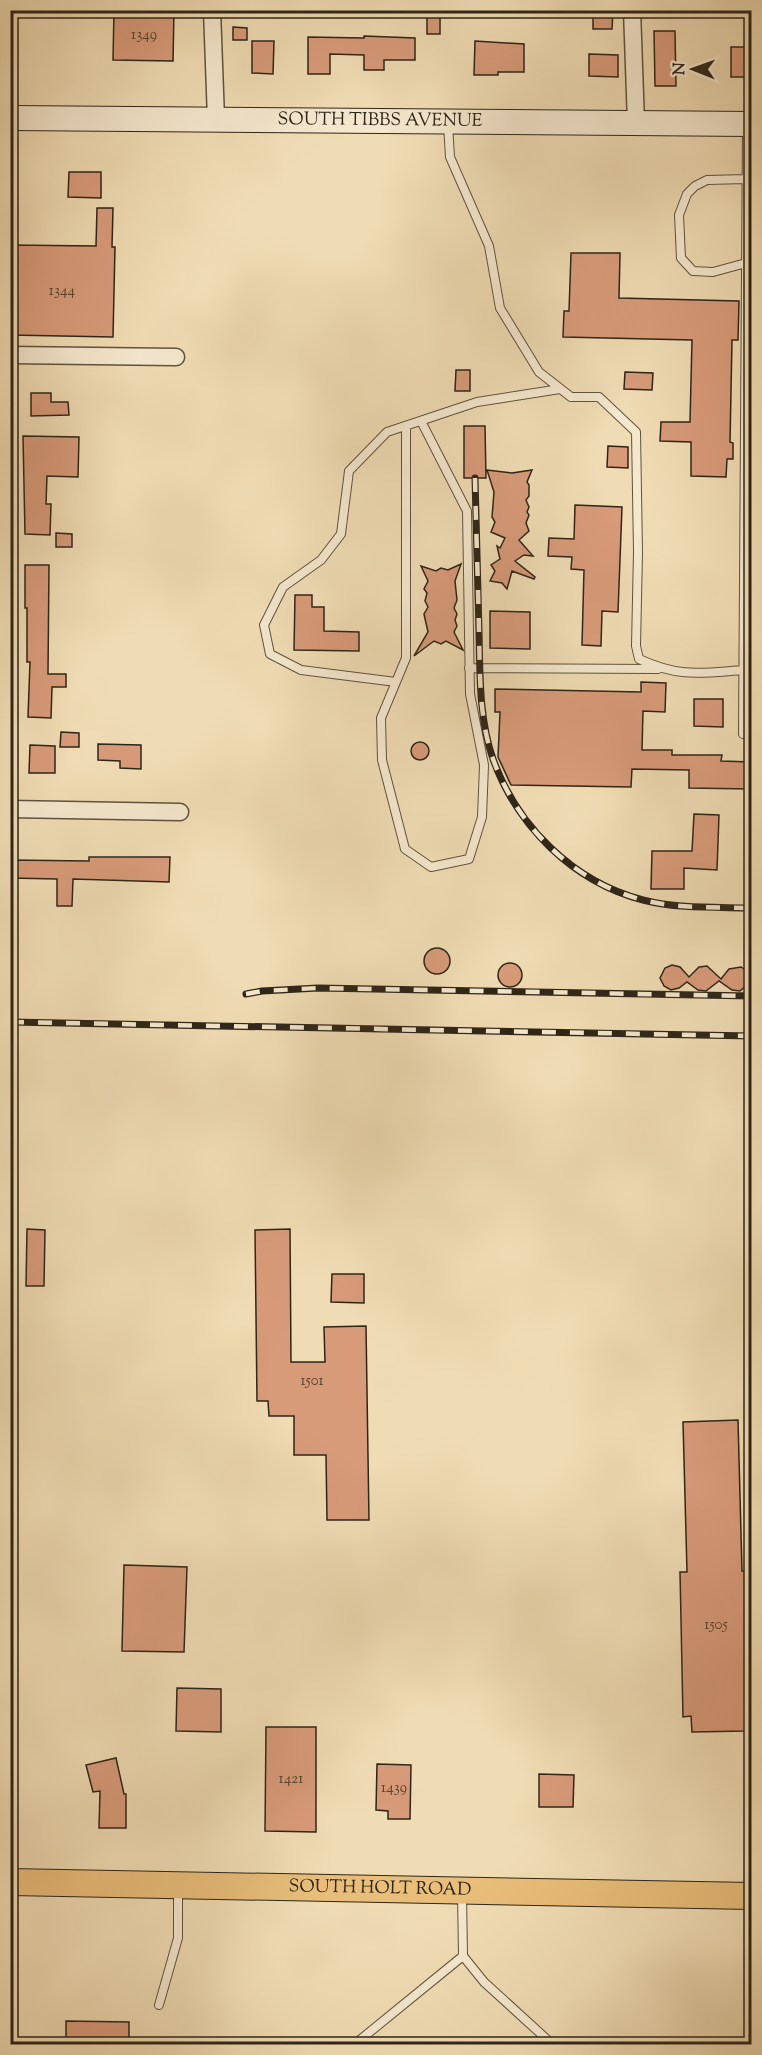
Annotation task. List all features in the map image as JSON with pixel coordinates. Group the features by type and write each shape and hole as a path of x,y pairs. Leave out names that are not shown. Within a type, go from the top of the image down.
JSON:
{"main road":[{"name":"SOUTH TIBBS AVENUE","path":"10,118 749,124"},
{"name":"SOUTH HOLT ROAD","path":"10,1882 752,1896"}],"street":[{"path":"212,10 216,119"},
{"path":"632,10 636,123"},
{"path":"10,355 176,357"},
{"path":"10,809 180,812"}],"lane":[{"path":"448,121 450,157 489,246 500,308 539,372 571,397 599,397 636,432 638,552 636,646 639,659 660,669"},
{"path":"743,734 748,609 746,179 749,124"},
{"path":"746,179 707,180 695,186 687,194 679,215 681,258 693,271 713,272 746,263"},
{"path":"396,682 301,670 270,654 264,625 283,587 321,560 341,534 350,471 387,432 477,402 560,388"},
{"path":"406,426 406,658 381,718 382,760 405,849 431,867 469,859 482,817 484,765 470,694 468,511 421,421"},
{"path":"469,668 660,669 687,674 744,670"},
{"path":"159,2005 178,1938 178,1885"},
{"path":"462,1890 463,1956 484,1982 552,2044"},
{"path":"355,2044 463,1956"}],"building":[{"path":"114,10 174,10 173,61 113,60"},
{"path":"593,10 613,11 612,29 593,29"},
{"path":"427,14 440,14 440,34 427,34"},
{"path":"233,27 247,28 247,40 233,40"},
{"path":"654,31 675,31 676,86 655,86"},
{"path":"364,36 415,38 415,60 384,60 384,70 364,70 364,55 330,54 330,74 308,74 308,37 364,38"},
{"path":"252,41 274,41 273,74 252,73"},
{"path":"475,41 524,44 524,72 474,75"},
{"path":"731,47 752,47 752,77 731,77"},
{"path":"589,54 618,55 618,77 589,76"},
{"path":"69,172 101,172 101,198 68,197"},
{"path":"97,208 113,208 112,247 115,247 113,337 10,335 10,245 96,246"},
{"path":"571,253 620,253 619,298 739,301 738,340 732,340 730,442 733,443 733,459 727,459 726,477 691,476 691,442 660,441 661,422 690,422 692,340 563,337 564,311 569,311"},
{"path":"456,370 470,370 470,391 455,391"},
{"path":"625,372 653,373 652,390 624,389"},
{"path":"31,393 51,393 51,402 68,402 69,415 31,416"},
{"path":"464,426 485,426 486,478 464,478"},
{"path":"23,436 79,437 78,477 47,476 46,504 51,504 50,535 25,534"},
{"path":"608,446 628,447 628,468 607,467"},
{"path":"487,470 512,473 532,470 527,482 529,496 526,500 529,507 526,523 529,531 519,540 533,556 524,555 515,561 535,577 534,579 512,571 507,589 502,583 490,581 495,571 491,565 500,559 497,546 500,548 505,538 491,532 495,522 492,517 494,492"},
{"path":"575,505 622,507 618,612 602,611 601,646 582,645 584,570 571,569 572,557 548,556 549,538 574,539"},
{"path":"56,533 72,534 72,547 56,547"},
{"path":"461,564 455,581 457,600 454,608 457,614 455,620 457,626 454,632 463,650 446,641 441,644 434,641 414,656 428,632 424,614 428,607 425,601 427,593 424,589 428,581 421,566 436,571 441,568 448,570"},
{"path":"25,565 49,565 48,674 66,674 66,687 52,687 51,718 28,717 30,662 27,662"},
{"path":"295,595 312,595 312,607 324,607 324,631 359,632 359,651 294,650"},
{"path":"490,611 530,612 530,649 490,648"},
{"path":"641,682 666,683 665,712 643,711 642,750 672,750 672,755 722,755 721,761 751,762 750,789 689,788 689,770 632,769 631,787 511,785 498,757 500,712 495,712 495,689 641,692"},
{"path":"694,699 723,699 723,727 694,726"},
{"path":"61,732 79,733 79,747 60,747"},
{"path":"420,742 426,745 429,751 426,757 420,760 414,757 411,751 414,745"},
{"path":"98,744 141,745 141,769 120,768 120,761 98,760"},
{"path":"30,745 55,746 55,773 29,773"},
{"path":"694,814 719,815 717,870 684,868 684,889 651,889 652,851 692,851"},
{"path":"89,857 170,857 169,882 73,879 72,906 57,906 57,879 10,878 10,860 89,861"},
{"path":"437,948 446,952 450,961 446,970 437,974 428,970 424,961 428,952"},
{"path":"505,963 515,963 522,970 522,980 515,987 505,987 498,980 498,970"},
{"path":"672,965 680,967 689,977 699,967 707,966 721,979 729,969 741,967 747,971 749,983 740,991 732,990 719,981 706,991 698,990 687,982 671,990 664,986 660,978 665,968"},
{"path":"27,1229 45,1230 44,1286 26,1286"},
{"path":"290,1229 291,1362 325,1362 324,1327 366,1326 369,1520 327,1520 326,1455 294,1455 294,1416 269,1416 268,1401 257,1401 255,1230"},
{"path":"332,1274 364,1274 364,1303 331,1302"},
{"path":"738,1420 742,1571 749,1571 752,1714 745,1715 745,1731 692,1732 691,1716 683,1717 680,1572 687,1572 683,1422"},
{"path":"124,1565 187,1567 184,1652 122,1651"},
{"path":"177,1688 221,1689 221,1732 176,1731"},
{"path":"266,1727 316,1727 316,1832 265,1831"},
{"path":"116,1758 124,1794 126,1794 126,1828 99,1828 100,1791 93,1792 86,1765"},
{"path":"377,1764 411,1765 410,1819 388,1819 388,1811 376,1810"},
{"path":"539,1774 574,1775 573,1807 539,1807"},
{"path":"66,2021 129,2022 129,2044 66,2044"}],"railway":[{"path":"475,478 481,696 485,728 488,744 503,784 517,807 551,848 593,880 617,892 670,905 752,908"},
{"path":"246,994 318,988 752,996"},
{"path":"10,1022 752,1036"}]}
